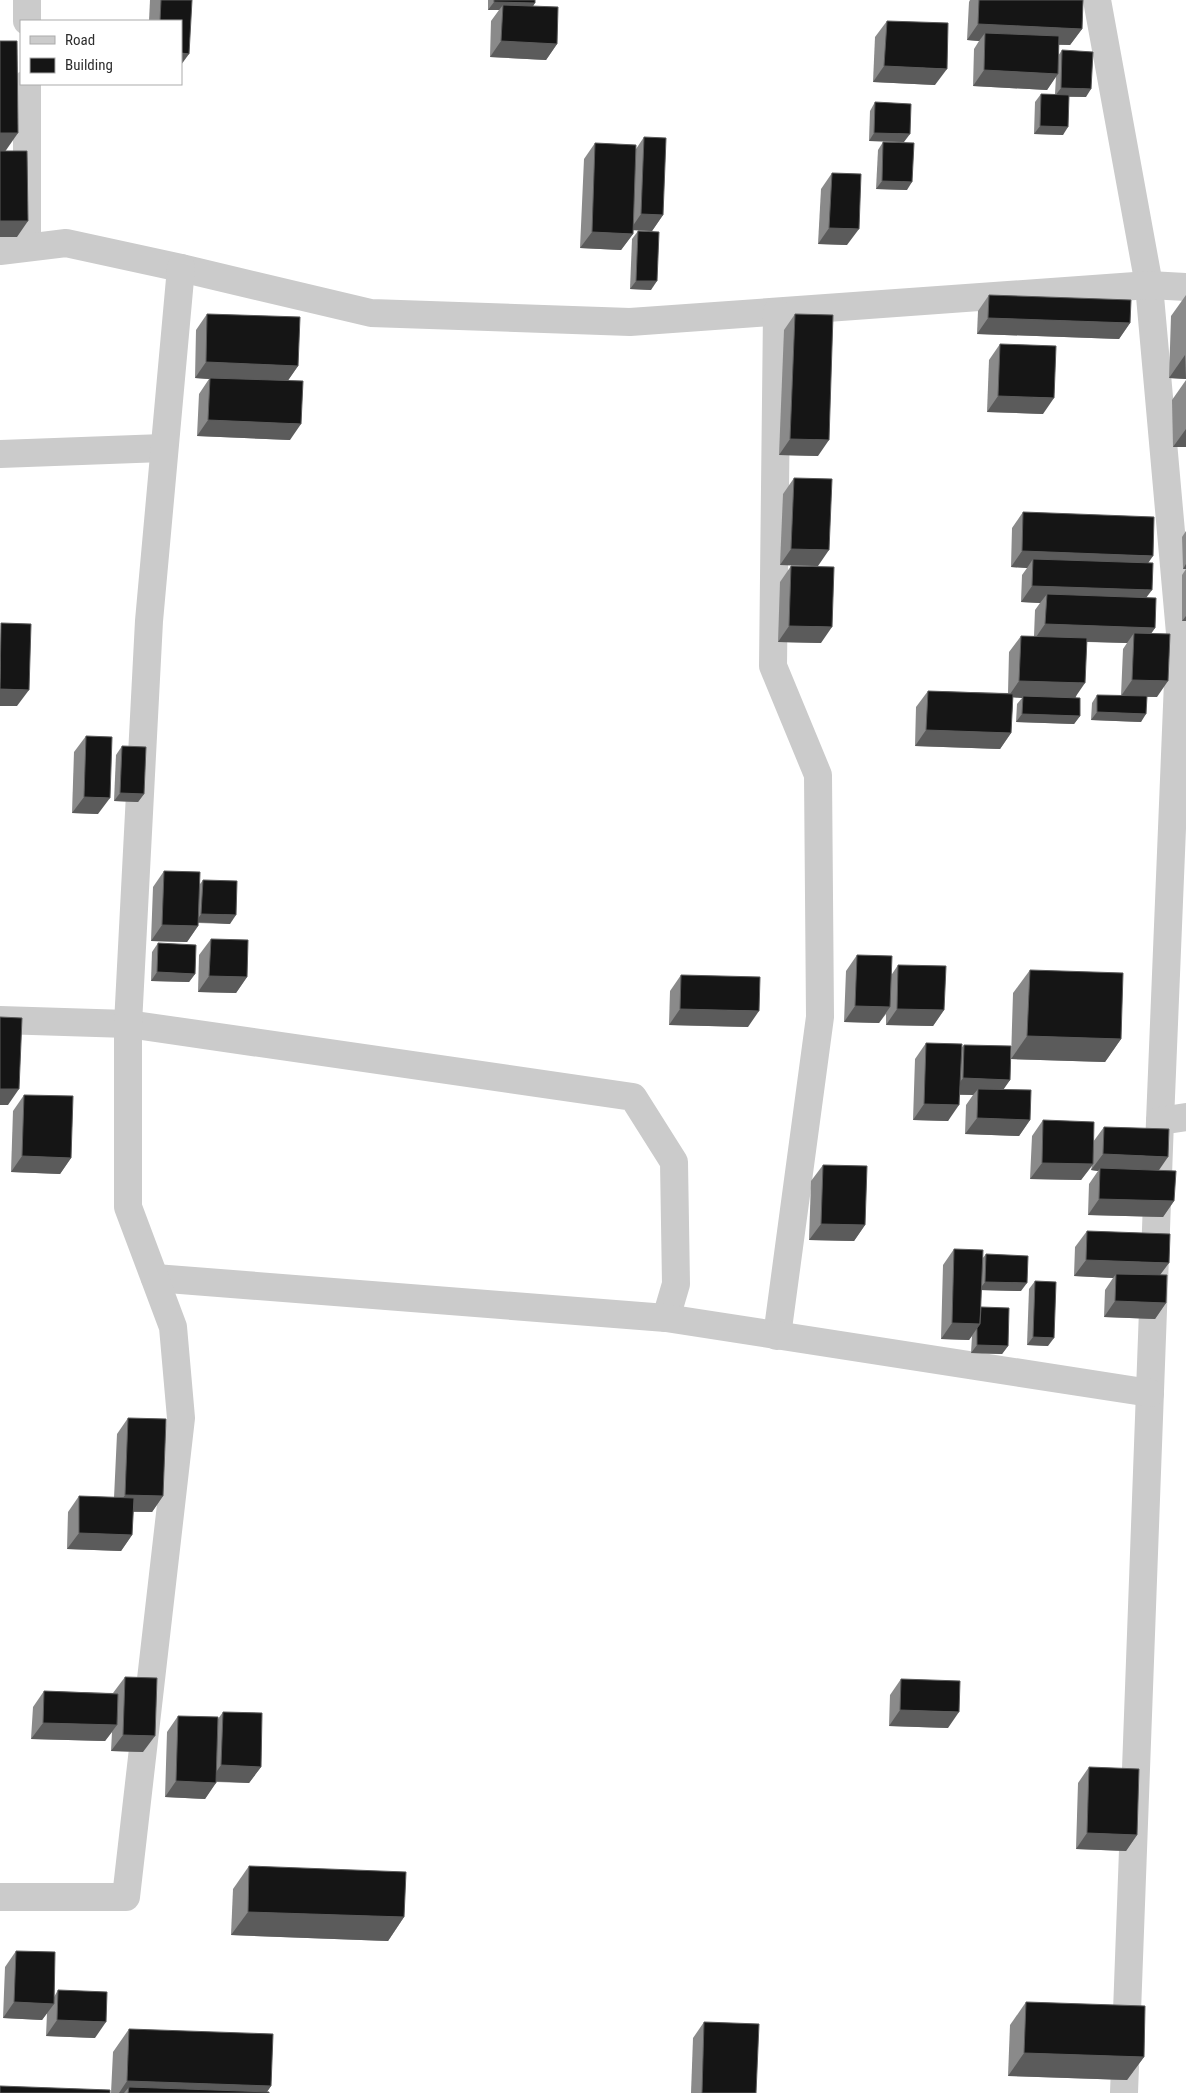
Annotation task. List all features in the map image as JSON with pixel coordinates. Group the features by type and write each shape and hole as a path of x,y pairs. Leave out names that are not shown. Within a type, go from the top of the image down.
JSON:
{"street":[{"path":"27,0 27,20"},
{"path":"1097,0 1149,286 1180,633 1173,1119 1150,1393 1124,2093"},
{"path":"27,85 27,247"},
{"path":"0,251 66,243 371,313 630,322 1149,286 1186,287"},
{"path":"0,1896 126,1897 181,1418 173,1326 128,1207 128,1024 149,621 163,448 181,268"},
{"path":"777,312 773,666 818,775 820,1017 777,1336"},
{"path":"0,454 163,448"},
{"path":"0,1020 128,1024 633,1097 674,1162 676,1284 666,1318"},
{"path":"155,1278 666,1318 1150,1393"}],"building":[{"path":"161,0 192,0 189,54 182,53 182,20 160,20"},
{"path":"494,0 535,0 535,3 494,2"},
{"path":"979,0 1083,0 1082,29 978,24"},
{"path":"503,5 558,7 557,44 501,41"},
{"path":"887,21 948,23 947,69 884,66"},
{"path":"985,33 1059,36 1058,74 984,70"},
{"path":"0,41 17,41 18,133 0,133"},
{"path":"1062,50 1093,52 1091,89 1061,88"},
{"path":"1041,94 1069,95 1068,127 1040,126"},
{"path":"875,102 911,104 910,134 874,133"},
{"path":"644,137 666,138 663,215 641,214"},
{"path":"883,142 914,143 912,182 882,181"},
{"path":"595,143 636,145 633,234 592,232"},
{"path":"0,151 27,151 28,221 0,221"},
{"path":"832,173 861,174 859,229 829,228"},
{"path":"638,231 659,232 657,281 636,281"},
{"path":"989,295 1131,300 1130,323 988,318"},
{"path":"207,314 300,317 298,366 206,362"},
{"path":"795,314 833,315 829,440 790,439"},
{"path":"1000,344 1056,346 1054,398 998,396"},
{"path":"210,378 303,381 301,424 208,420"},
{"path":"794,478 832,479 829,550 791,549"},
{"path":"1023,512 1154,517 1153,556 1022,551"},
{"path":"1033,559 1153,563 1152,590 1032,586"},
{"path":"791,566 834,567 832,627 789,626"},
{"path":"1047,594 1156,598 1155,628 1045,624"},
{"path":"1,623 31,624 29,690 0,689"},
{"path":"1134,633 1170,634 1168,681 1132,680"},
{"path":"1021,636 1087,638 1085,683 1019,681"},
{"path":"928,691 1013,694 1011,733 926,730"},
{"path":"1097,695 1147,696 1146,714 1097,712"},
{"path":"1023,696 1080,698 1080,716 1022,714"},
{"path":"86,736 112,737 110,798 84,797"},
{"path":"122,746 146,747 144,794 120,793"},
{"path":"164,871 200,872 198,926 162,925"},
{"path":"203,880 237,881 236,915 201,914"},
{"path":"211,939 248,940 247,977 209,976"},
{"path":"158,943 196,945 195,974 157,972"},
{"path":"857,955 892,956 890,1007 855,1006"},
{"path":"898,965 946,966 944,1010 897,1009"},
{"path":"1030,970 1123,973 1121,1039 1027,1036"},
{"path":"681,975 760,977 759,1011 680,1009"},
{"path":"0,1017 22,1018 19,1089 0,1089"},
{"path":"926,1043 962,1044 959,1105 924,1104"},
{"path":"964,1045 1011,1046 1010,1080 963,1078"},
{"path":"978,1089 1031,1090 1030,1120 977,1118"},
{"path":"24,1095 73,1096 71,1158 22,1156"},
{"path":"1043,1120 1094,1122 1093,1164 1042,1163"},
{"path":"1104,1127 1169,1129 1168,1157 1103,1154"},
{"path":"823,1165 867,1166 865,1225 821,1224"},
{"path":"1100,1168 1176,1171 1174,1201 1099,1199"},
{"path":"1087,1231 1170,1234 1169,1263 1086,1260"},
{"path":"954,1249 983,1250 980,1324 952,1323"},
{"path":"986,1254 1028,1256 1027,1283 985,1282"},
{"path":"1116,1274 1167,1275 1166,1303 1115,1301"},
{"path":"1035,1281 1056,1282 1054,1338 1033,1337"},
{"path":"981,1307 1009,1308 1008,1346 977,1345 977,1328 980,1324"},
{"path":"128,1418 166,1419 163,1496 125,1495"},
{"path":"79,1496 134,1498 132,1535 79,1533"},
{"path":"125,1677 157,1678 155,1736 123,1735"},
{"path":"901,1679 960,1681 959,1712 900,1710"},
{"path":"44,1691 118,1694 117,1725 43,1723"},
{"path":"223,1712 262,1713 261,1767 221,1765"},
{"path":"178,1716 218,1717 216,1783 176,1781"},
{"path":"1089,1767 1139,1769 1137,1835 1087,1833"},
{"path":"249,1866 406,1872 404,1917 248,1912"},
{"path":"16,1951 55,1952 54,2004 14,2002"},
{"path":"58,1990 107,1992 106,2022 57,2020"},
{"path":"1026,2002 1145,2006 1144,2057 1024,2053"},
{"path":"704,2022 759,2024 756,2093 702,2093"},
{"path":"129,2029 273,2034 271,2086 127,2081"},
{"path":"0,2086 110,2090 110,2093 0,2093"},
{"path":"129,2087 269,2092 269,2093 128,2093"}]}
